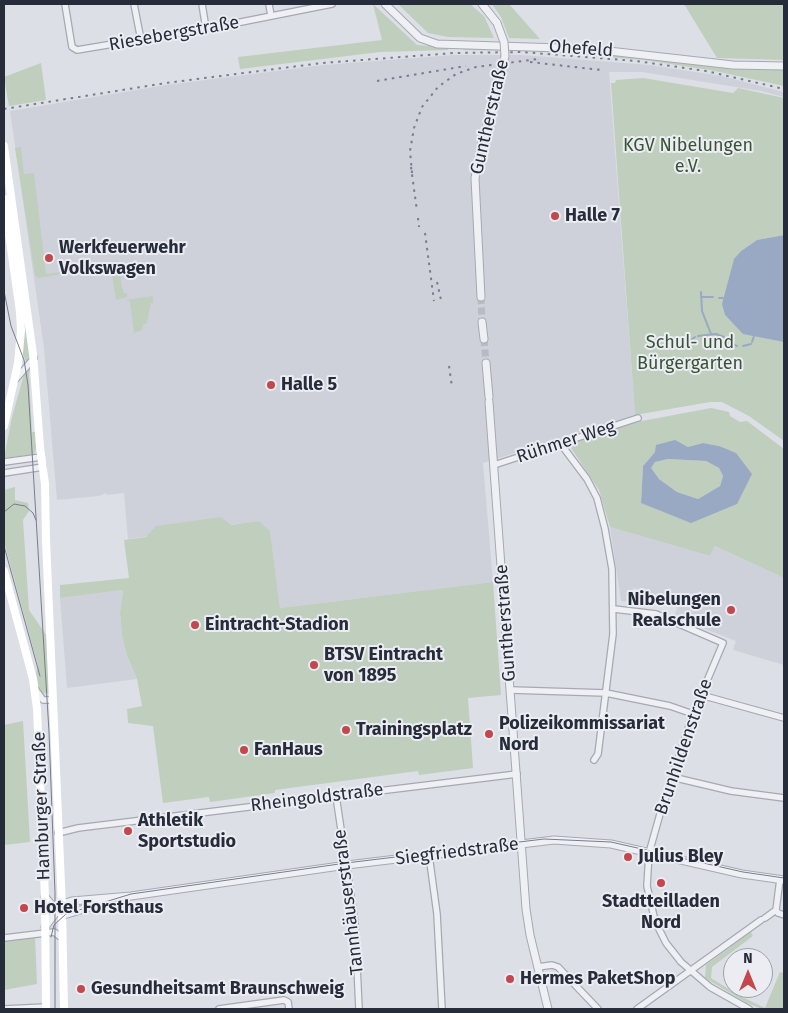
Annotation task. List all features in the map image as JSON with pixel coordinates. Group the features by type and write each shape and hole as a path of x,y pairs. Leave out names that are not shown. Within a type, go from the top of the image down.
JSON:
{"main road":[{"name":"Hamburger Straße","path":"4,146 34,358 46,502 64,1009"},
{"path":"4,199 20,312 20,346 4,426"},
{"name":"Hamburger Straße","path":"4,571 35,686 46,897 46,1008"}],"street":[{"name":"Riesebergstraße","path":"65,4 74,49 141,40 332,4"},
{"path":"134,4 141,40"},
{"path":"202,4 206,28"},
{"path":"269,4 271,16"},
{"name":"Guntherstraße","path":"481,297 475,178 482,138 496,97 505,56 502,36 497,22 482,4"},
{"name":"Ohefeld","path":"389,5 420,38 437,44 583,48 742,66 784,66"},
{"path":"482,322 484,339"},
{"path":"14,381 34,358"},
{"name":"Guntherstraße","path":"486,363 528,923 548,1009"},
{"name":"Rühmer Weg","path":"494,465 638,418"},
{"path":"560,443 587,479 599,504 611,558 614,609 598,754 594,760"},
{"path":"4,462 41,457"},
{"path":"4,473 30,471 43,467"},
{"name":"Brunhildenstraße","path":"614,609 656,614 723,643 693,714 672,777 649,853 647,886 655,921 666,943 689,971 724,996 749,1009"},
{"path":"35,686 39,698 52,700"},
{"path":"511,690 606,693 648,701 693,714"},
{"path":"701,695 784,718"},
{"name":"Rheingoldstraße","path":"58,833 78,828 517,774"},
{"path":"672,777 723,789 784,798"},
{"name":"Tannhäuserstraße","path":"336,796 355,923 359,1009"},
{"name":"Siegfriedstraße","path":"60,909 131,896 346,865 522,843 580,840 611,844 742,874 782,879 776,910"},
{"path":"429,855 437,914 442,1009"},
{"path":"45,930 60,909 46,897"},
{"name":"Siegfriedstraße","path":"60,909 68,914 95,902"},
{"path":"636,1009 776,910 784,915"},
{"path":"4,938 45,930 55,932 62,938"},
{"path":"538,968 552,965 558,967 598,1009"},
{"path":"220,1009 284,1000 288,1002 289,1009"},
{"path":"4,1009 46,1008"}],"shaded area":[{"path":"453,55 522,55 649,65 721,76 784,92 784,97 761,91 642,72 609,72 635,415 483,463 493,582 280,608 270,532 259,521 128,539 124,493 107,495 106,493 99,496 57,500 44,348 10,111 166,85 324,65"},
{"name":"Nibelungen Realschule","path":"610,527 710,556 715,546 784,578 784,665 733,650 736,641 674,617 679,603 660,600 660,596 640,593 641,590 633,588 631,602 621,601"},
{"path":"123,590 120,613 122,636 127,657 137,679 67,688 60,598"}],"green space":[{"path":"373,4 417,45 448,47 448,50 380,52 240,69 238,57 382,40"},
{"path":"398,4 470,4 484,16 494,38 448,37 428,33"},
{"path":"492,4 509,4 540,39 509,38 501,17"},
{"path":"684,4 784,4 784,60 717,58"},
{"path":"463,48 599,52 733,68 784,69 784,86 710,70 644,60 533,51 463,50"},
{"path":"41,63 46,100 9,106 4,77"},
{"path":"643,78 733,93 738,88 784,98 784,235 757,240 741,251 734,260 725,315 731,321 767,338 784,342 784,441 749,416 722,402 710,402 635,415 611,83 615,83 616,80"},
{"path":"21,147 24,174 34,173 46,274 62,272 62,274 38,278 35,275 15,148"},
{"path":"4,165 30,354 27,364 22,352 24,336 23,311"},
{"path":"118,261 122,288 124,293 127,293 127,297 116,300 110,262"},
{"path":"153,296 153,303 151,303 147,323 143,325 142,330 134,333 130,301 125,300"},
{"path":"27,364 28,370 31,368 29,374 32,432 36,432 37,447 34,454 4,458 12,417"},
{"path":"711,408 729,412 730,416 740,422 747,421 784,449 784,578 715,546 710,556 610,527 599,490 567,442 642,421","holes":["675,441 688,447 703,443 719,446 737,504 641,503 643,466 655,452"]},
{"path":"668,459 706,461 719,468 723,476 720,486 698,499 677,492 659,479 650,468 655,462"},
{"path":"15,487 15,500 28,503 29,511 23,520 29,610 47,636 49,693 40,694 36,673 38,666 4,542 4,490"},
{"name":"BTSV Eintracht von 1895","path":"221,517 231,525 259,521 270,531 280,608 493,582 501,695 468,698 473,768 419,775 418,771 275,790 275,793 210,802 209,797 163,803 153,726 128,723 127,709 142,706 137,679 127,656 122,636 120,613 123,590 60,598 60,585 129,578 124,540 146,537 156,526"},
{"path":"23,721 30,842 4,845 4,725"},
{"path":"751,932 753,936 737,948 729,948"},
{"path":"35,936 37,984 4,990 4,940"},
{"path":"723,953 723,959 712,967 711,978 723,985 723,989 705,978 706,965"},
{"path":"780,972 784,973 784,1009 762,1009 739,998 744,998 765,1008 769,998 773,998 773,989"}],"water":[{"path":"784,235 784,342 743,334 725,315 722,304 734,259 741,251 757,240"},
{"path":"675,440 688,447 703,443 719,446 736,453 752,474 737,504 691,523 641,503 643,466 655,452 656,445","holes":["668,459 706,461 719,468 723,476 720,486 698,499 677,492 659,479 651,468 655,462"]}],"waterway":[{"path":"701,292 702,311 711,334"},
{"path":"701,297 713,297"},
{"path":"698,336 715,334"},
{"path":"716,334 724,337"},
{"path":"752,342 754,336"},
{"path":"689,341 695,337"},
{"path":"728,342 737,346"},
{"path":"743,346 751,344"}],"tunnel":[{"path":"481,297 482,322"},
{"path":"484,339 486,363"}],"tram line":[{"path":"4,291 11,326 24,360 28,385 49,732 55,893 55,1009"},
{"path":"4,512 14,504 25,506 33,513 36,520"},
{"path":"4,546 40,676"},
{"path":"51,937 54,925 66,914 131,894 346,863 544,839 611,842 743,872 784,878"}],"railway":[{"path":"4,109 166,83 322,63 454,53 522,52 636,61 706,71 784,89"},
{"path":"412,173 410,151 414,128 422,107 438,87 456,74 476,67 538,59"},
{"path":"530,62 601,70"},
{"path":"377,81 466,66"},
{"path":"411,167 417,211"},
{"path":"418,218 419,227"},
{"path":"425,233 434,301"},
{"path":"437,282 441,300"},
{"path":"449,366 452,387"}],"place":[{"name":"Halle 7","path":"555,216"},
{"name":"Werkfeuerwehr Volkswagen","path":"49,258"},
{"name":"Halle 5","path":"271,385"},
{"name":"Nibelungen Realschule","path":"731,610"},
{"name":"Eintracht-Stadion","path":"195,625"},
{"name":"BTSV Eintracht von 1895","path":"314,665"},
{"name":"Trainingsplatz","path":"346,730"},
{"name":"Polizeikommissariat Nord","path":"489,734"},
{"name":"FanHaus","path":"244,750"},
{"name":"Athletik Sportstudio","path":"128,831"},
{"name":"Julius Bley","path":"628,857"},
{"name":"Stadtteilladen Nord","path":"661,883"},
{"name":"Hotel Forsthaus","path":"24,908"},
{"name":"Hermes PaketShop","path":"510,979"},
{"name":"Gesundheitsamt Braunschweig","path":"81,989"}],"park label":[{"name":"KGV Nibelungen e.V.","path":"688,156"},
{"name":"Schul- und Bürgergarten","path":"690,353"}]}
